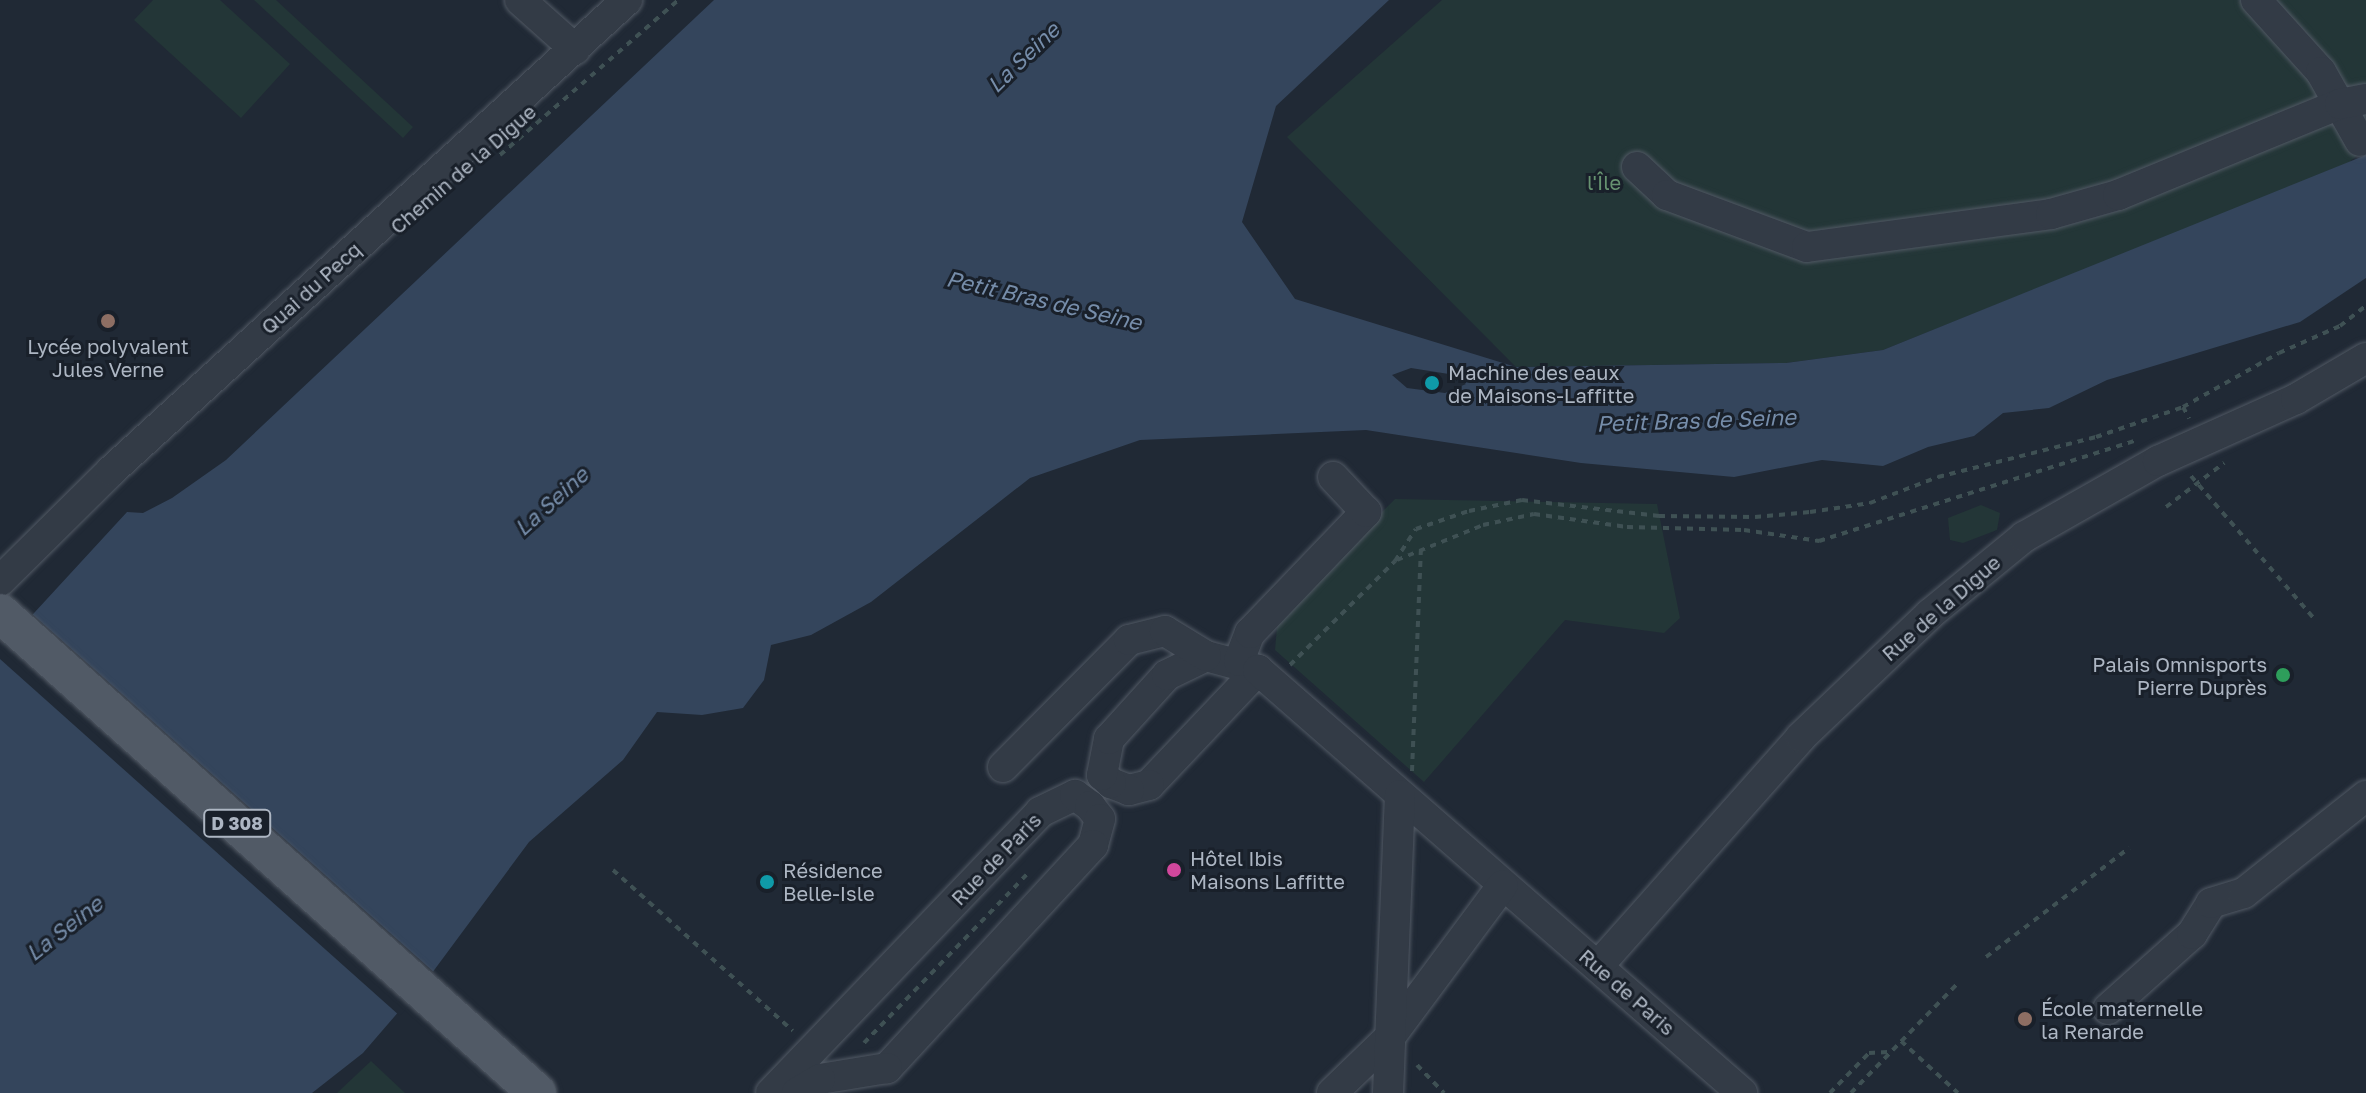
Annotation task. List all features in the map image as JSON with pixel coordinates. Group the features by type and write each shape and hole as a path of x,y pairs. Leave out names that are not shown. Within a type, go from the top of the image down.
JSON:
{"main road":[{"name":"D 308","path":"0,613 468,1038 517,1093"},
{"name":"D 308","path":"0,634 468,1038 537,1093"}],"street":[{"path":"520,0 575,49"},
{"name":"Quai du Pecq","path":"0,581 111,471 627,0"},
{"path":"2256,0 2321,72 2353,102 2360,141"},
{"path":"1637,167 1667,195 1807,247 2051,214 2118,195 2353,102"},
{"name":"Rue de la Digue","path":"1598,966 1801,737 1930,614 2024,537 2190,432 2296,399 2366,358"},
{"path":"1258,672 1250,633 1366,512 1333,477"},
{"path":"1003,767 1129,640 1165,631 1206,656 1258,672"},
{"path":"1206,656 1167,675 1109,739 1102,775 1111,783 1129,790 1149,785 1258,672"},
{"name":"Rue de Paris","path":"1258,672 1742,1093"},
{"name":"Rue de Paris","path":"771,1093 1040,812 1075,795 1090,806 1100,819 1093,845 887,1068 820,1079 797,1093"},
{"path":"1388,1093 1400,795"},
{"path":"2108,1009 2192,934 2211,903 2244,893 2366,796"},
{"path":"1332,1093 1390,1037 1503,885"}],"path":[{"name":"Chemin de la Digue","path":"491,161 678,0"},
{"path":"1395,561 1416,529 1509,502 1562,502 1636,515 1755,517 1870,503 1938,477 2096,437 2183,407 2279,353 2340,326 2366,306"},
{"path":"2183,407 2197,483 2316,621"},
{"path":"1258,672 1395,561 1483,525 1534,514 1627,527 1744,530 1819,541 2157,433 2190,432"},
{"path":"2166,507 2232,457"},
{"path":"1400,795 1412,772 1421,549"},
{"path":"1986,957 2129,848"},
{"path":"854,1054 1031,869"},
{"path":"613,870 813,1049"},
{"path":"1851,1093 1957,984"},
{"path":"1900,1041 1958,1093"},
{"path":"1830,1093 1869,1053 1890,1052"}],"green space":[{"path":"153,0 220,0 290,64 241,118 134,20"},
{"path":"254,0 276,0 413,127 403,138"},
{"name":"l'Île","path":"1442,0 2366,0 2366,148 2346,165 1883,350 1786,363 1516,367 1287,137"},
{"path":"1395,499 1657,504 1680,618 1664,633 1565,620 1424,782 1275,650 1278,616"},
{"path":"1981,505 2000,513 1997,530 1963,543 1950,540 1948,518"},
{"path":"371,1061 405,1093 337,1093"}],"water":[{"path":"714,0 1389,0 1276,106 1242,222 1295,299 1516,367 1786,363 1883,350 2366,155 2366,278 2300,322 2107,380 2049,408 2003,413 1974,436 1928,447 1883,466 1822,460 1734,477 1581,463 1366,430 1140,440 1030,478 871,602 811,635 771,645 764,680 743,708 702,715 657,712 623,760 529,842 432,973 363,1053 312,1093 0,1093 0,650 127,512 143,513 172,498 226,460","holes":["1411,368 1455,375 1466,384 1445,393 1407,388 1392,375"]}],"pier":[{"path":"31,613 436,974 400,1016 0,659 0,644"}],"place":[{"name":"Lycée polyvalent Jules Verne","path":"108,321"},
{"name":"Machine des eaux de Maisons-Laffitte","path":"1432,383"},
{"name":"Palais Omnisports Pierre Duprès","path":"2283,675"},
{"name":"Hôtel Ibis Maisons Laffitte","path":"1174,870"},
{"name":"Résidence Belle-Isle","path":"767,882"},
{"name":"École maternelle la Renarde","path":"2025,1019"}],"water label":[{"name":"La Seine","path":"1023,57"},
{"name":"Petit Bras de Seine","path":"1044,300"},
{"name":"Petit Bras de Seine","path":"1696,420"},
{"name":"La Seine","path":"551,501"},
{"name":"La Seine","path":"64,928"}]}
